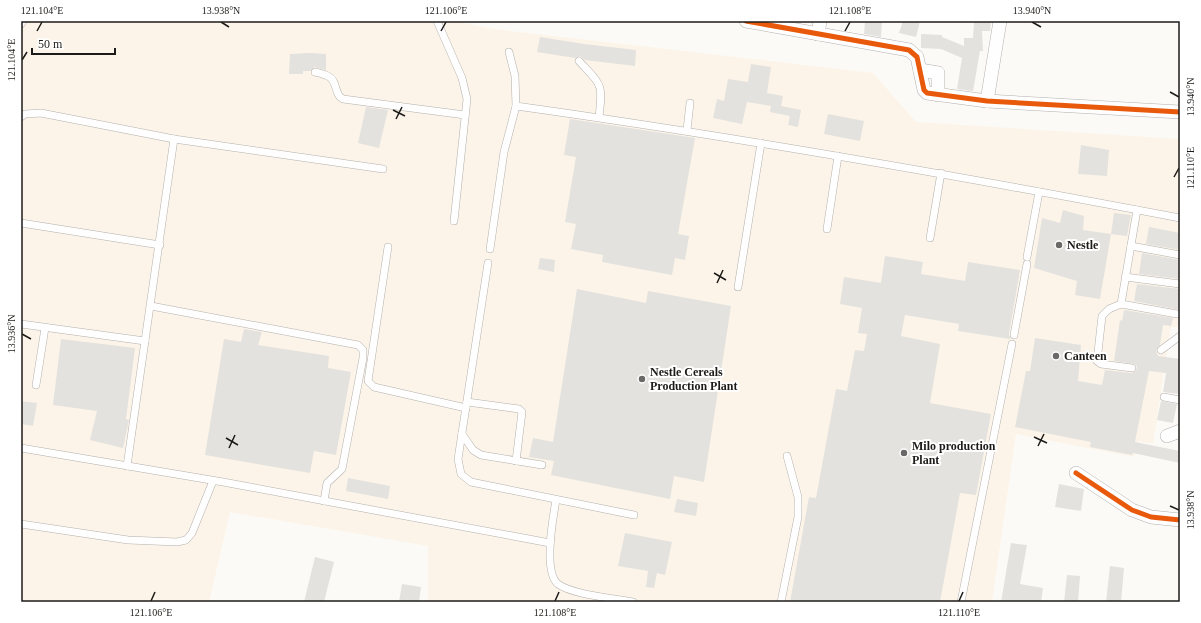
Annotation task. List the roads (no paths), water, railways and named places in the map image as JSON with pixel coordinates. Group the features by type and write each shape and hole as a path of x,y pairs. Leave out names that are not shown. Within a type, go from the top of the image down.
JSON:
{"street":[{"path":"746,21 767,23 818,34 909,50 917,57 924,90 927,93 987,101 1180,112"},
{"path":"818,34 820,21"},
{"path":"987,101 1000,21"},
{"path":"920,70 937,72 940,75 938,95"},
{"path":"1167,436 1180,431"},
{"path":"1076,473 1132,510 1150,516 1180,520"}],"lane":[{"path":"437,21 466,88 465,115 454,221"},
{"path":"490,248 504,152 516,106 515,76 509,52"},
{"path":"579,61 600,85 602,92 599,117"},
{"path":"315,72 328,76 334,81 339,97 343,99 465,115"},
{"path":"687,130 690,103"},
{"path":"516,106 687,130 941,173 1180,218"},
{"path":"21,117 25,114 41,113 174,139 383,169"},
{"path":"127,466 160,245 174,139"},
{"path":"738,287 761,143"},
{"path":"827,228 838,156"},
{"path":"930,238 941,173"},
{"path":"1014,335 1039,192"},
{"path":"1121,304 1137,210"},
{"path":"21,223 160,245"},
{"path":"1131,246 1180,255"},
{"path":"388,247 368,381 374,387 466,405 520,410 522,412 516,461"},
{"path":"488,263 458,459 461,474 471,482 634,515"},
{"path":"1125,277 1180,284"},
{"path":"1132,368 1100,364 1097,361 1102,316 1109,309 1121,304 1177,314"},
{"path":"151,306 358,345 362,350 363,358 342,469 329,480 324,501"},
{"path":"21,324 145,341"},
{"path":"36,385 45,328"},
{"path":"1161,350 1180,336"},
{"path":"961,602 1012,344"},
{"path":"1164,397 1180,400"},
{"path":"462,434 473,450 480,455 542,465"},
{"path":"21,448 213,481 550,543"},
{"path":"781,602 798,517 798,497 787,456"},
{"path":"21,524 128,540 177,542 186,540 192,533 213,481"},
{"path":"556,500 550,543 553,576 557,583 570,590 633,602"}],"place":[{"name":"Nestle","path":"1059,245"},
{"name":"Canteen","path":"1056,356"},
{"name":"Nestle Cereals Production Plant","path":"642,379"},
{"name":"Milo production Plant","path":"904,453"}]}
